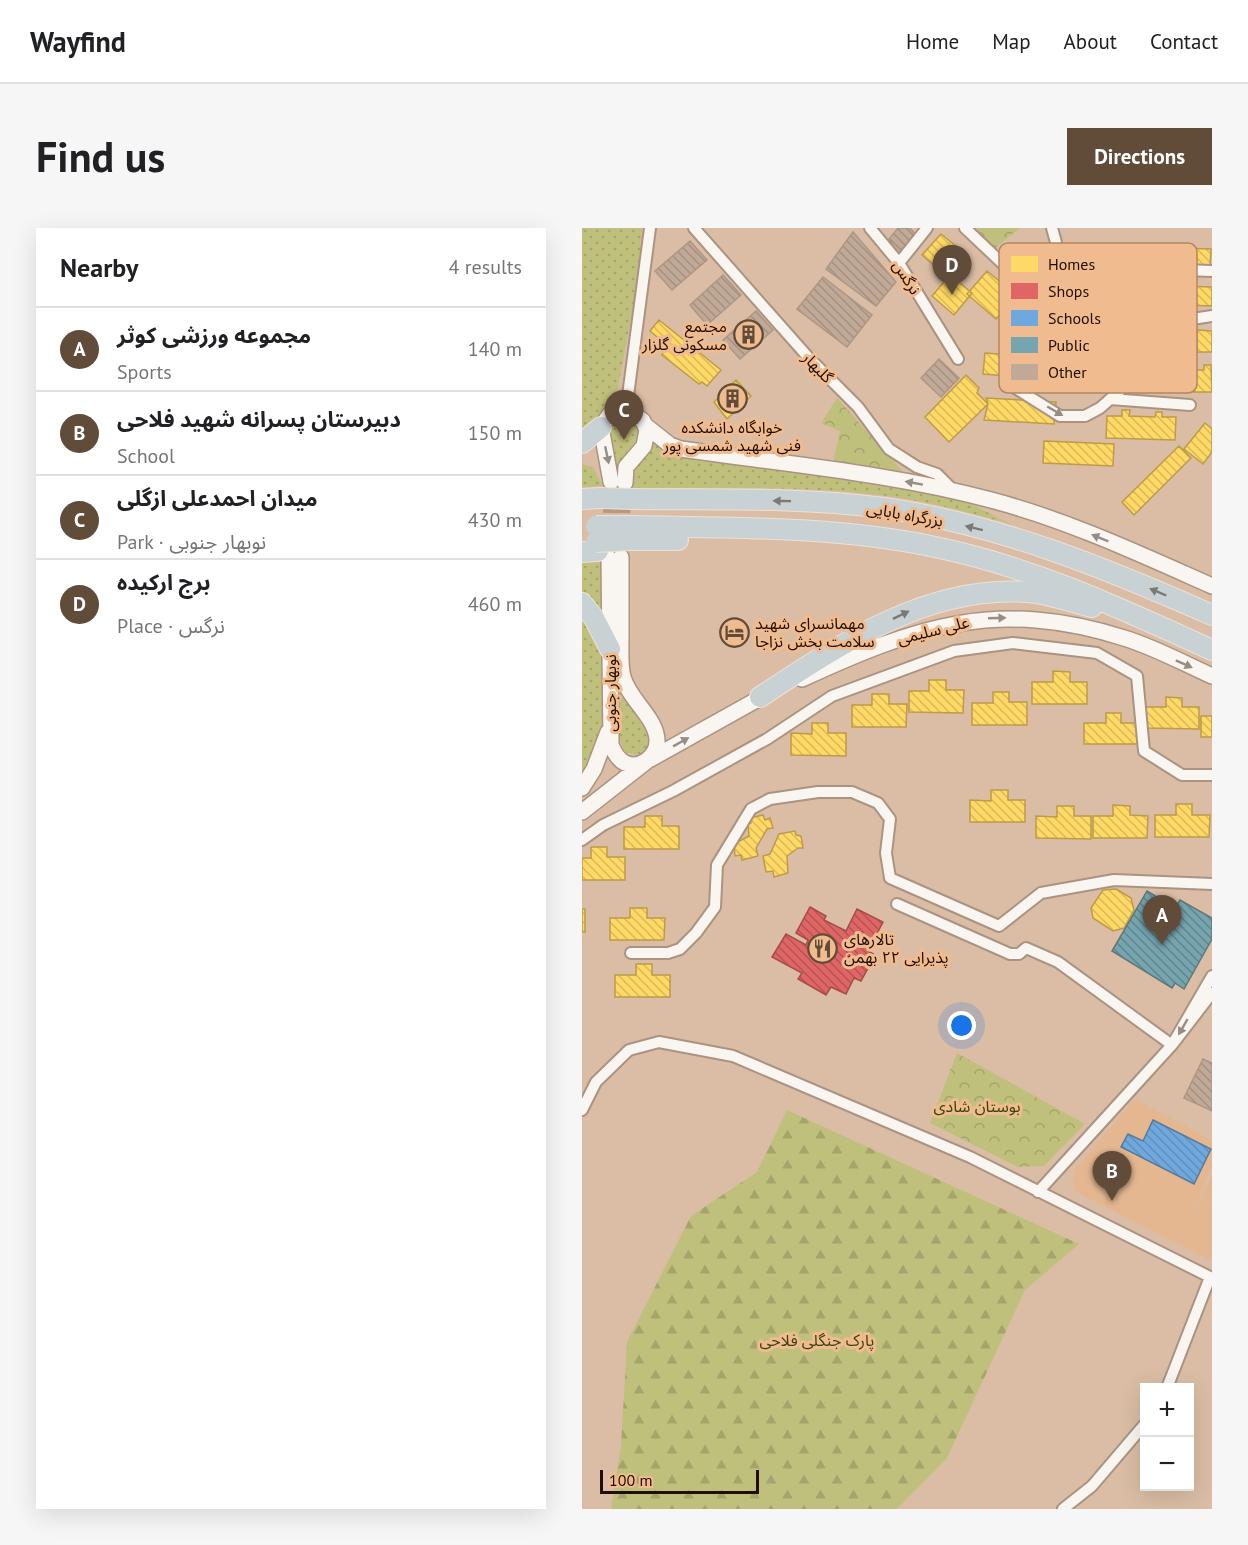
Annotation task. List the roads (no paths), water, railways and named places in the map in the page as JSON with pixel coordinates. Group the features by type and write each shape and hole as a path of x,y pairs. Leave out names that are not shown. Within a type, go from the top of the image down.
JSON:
{"highway":[{"path":"582,442 601,427"},
{"name":"بزرگراه بابایی","path":"591,499 623,488 823,502 897,511 1013,538 1080,560 1212,615"},
{"name":"بزرگراه بابایی","path":"605,543 762,529 880,537 936,547 1006,565 1072,588 1212,650"},
{"name":"بزرگراه بابایی","path":"605,543 828,533"},
{"path":"760,697 799,672 903,613 940,600 983,592 1027,592 1150,622"},
{"path":"582,603 594,618 610,649"}],"main road":[{"path":"623,488 601,427 610,414 626,411 640,418 646,426 670,445 681,449 880,477 953,490 1059,521 1212,586"},
{"path":"623,488 628,463 646,442 646,426"},
{"name":"نوبهار جنوبی","path":"605,543 621,668 628,690 654,730 657,740 656,752 647,761 636,765 625,763 616,756 611,745 609,730 610,649 605,543"},
{"name":"علی سلیمی","path":"582,812 647,761 760,697 893,640 977,619 1020,618 1074,625 1125,638 1212,676"},
{"path":"582,788 594,770 609,730"}],"street":[{"path":"626,411 650,228"},
{"name":"گلبهار","path":"694,228 808,357 858,407 889,449 917,467 937,474 953,490"},
{"name":"نرگس","path":"870,228 899,263 958,360"},
{"path":"899,263 927,228"},
{"path":"966,228 999,260"},
{"path":"1052,228 1056,243"},
{"path":"1197,270 1212,271"},
{"path":"1197,318 1212,316"},
{"path":"1023,393 1059,416 1085,416 1117,393"},
{"path":"1110,399 1190,405"},
{"path":"582,840 603,825 728,762 832,696 954,651 1013,643 1097,653 1137,676 1144,752 1182,775 1212,775"},
{"path":"631,953 668,953 680,949 696,933 715,907 717,865 751,809 770,799 818,792 852,792 878,803 890,819 886,853 890,878 999,926 1041,893 1114,880 1211,886"},
{"path":"897,904 1010,954 1019,954 1026,948 1058,962 1172,1045"},
{"path":"1172,1045 1212,976"},
{"path":"1038,1192 1172,1045 1212,993"},
{"path":"582,1110 596,1082 629,1050 659,1042 733,1056 970,1157 1211,1278 1169,1383"},
{"path":"1063,1509 1092,1486 1140,1430"}],"tunnel":[{"path":"610,536 611,488"},
{"path":"622,536 624,488"}],"place":[{"name":"برج ارکیده","path":"952,295"},
{"name":"مجتمع مسکونی گلزار","path":"748,335"},
{"name":"خوابگاه دانشکده فنی شهید شمسی پور","path":"732,399"},
{"name":"میدان احمدعلی ازگلی","path":"624,440"},
{"name":"مهمانسرای شهید سلامت بخش نزاجا","path":"734,632"},
{"name":"مجموعه ورزشی کوثر","path":"1162,945"},
{"name":"تالارهای پذیرایی ۲۲ بهمن","path":"823,948"},
{"name":"دبیرستان پسرانه شهید فلاحی","path":"1112,1201"}],"park label":[{"name":"بوستان شادی","path":"977,1106"},
{"name":"پارک جنگلی فلاحی","path":"817,1340"}]}
